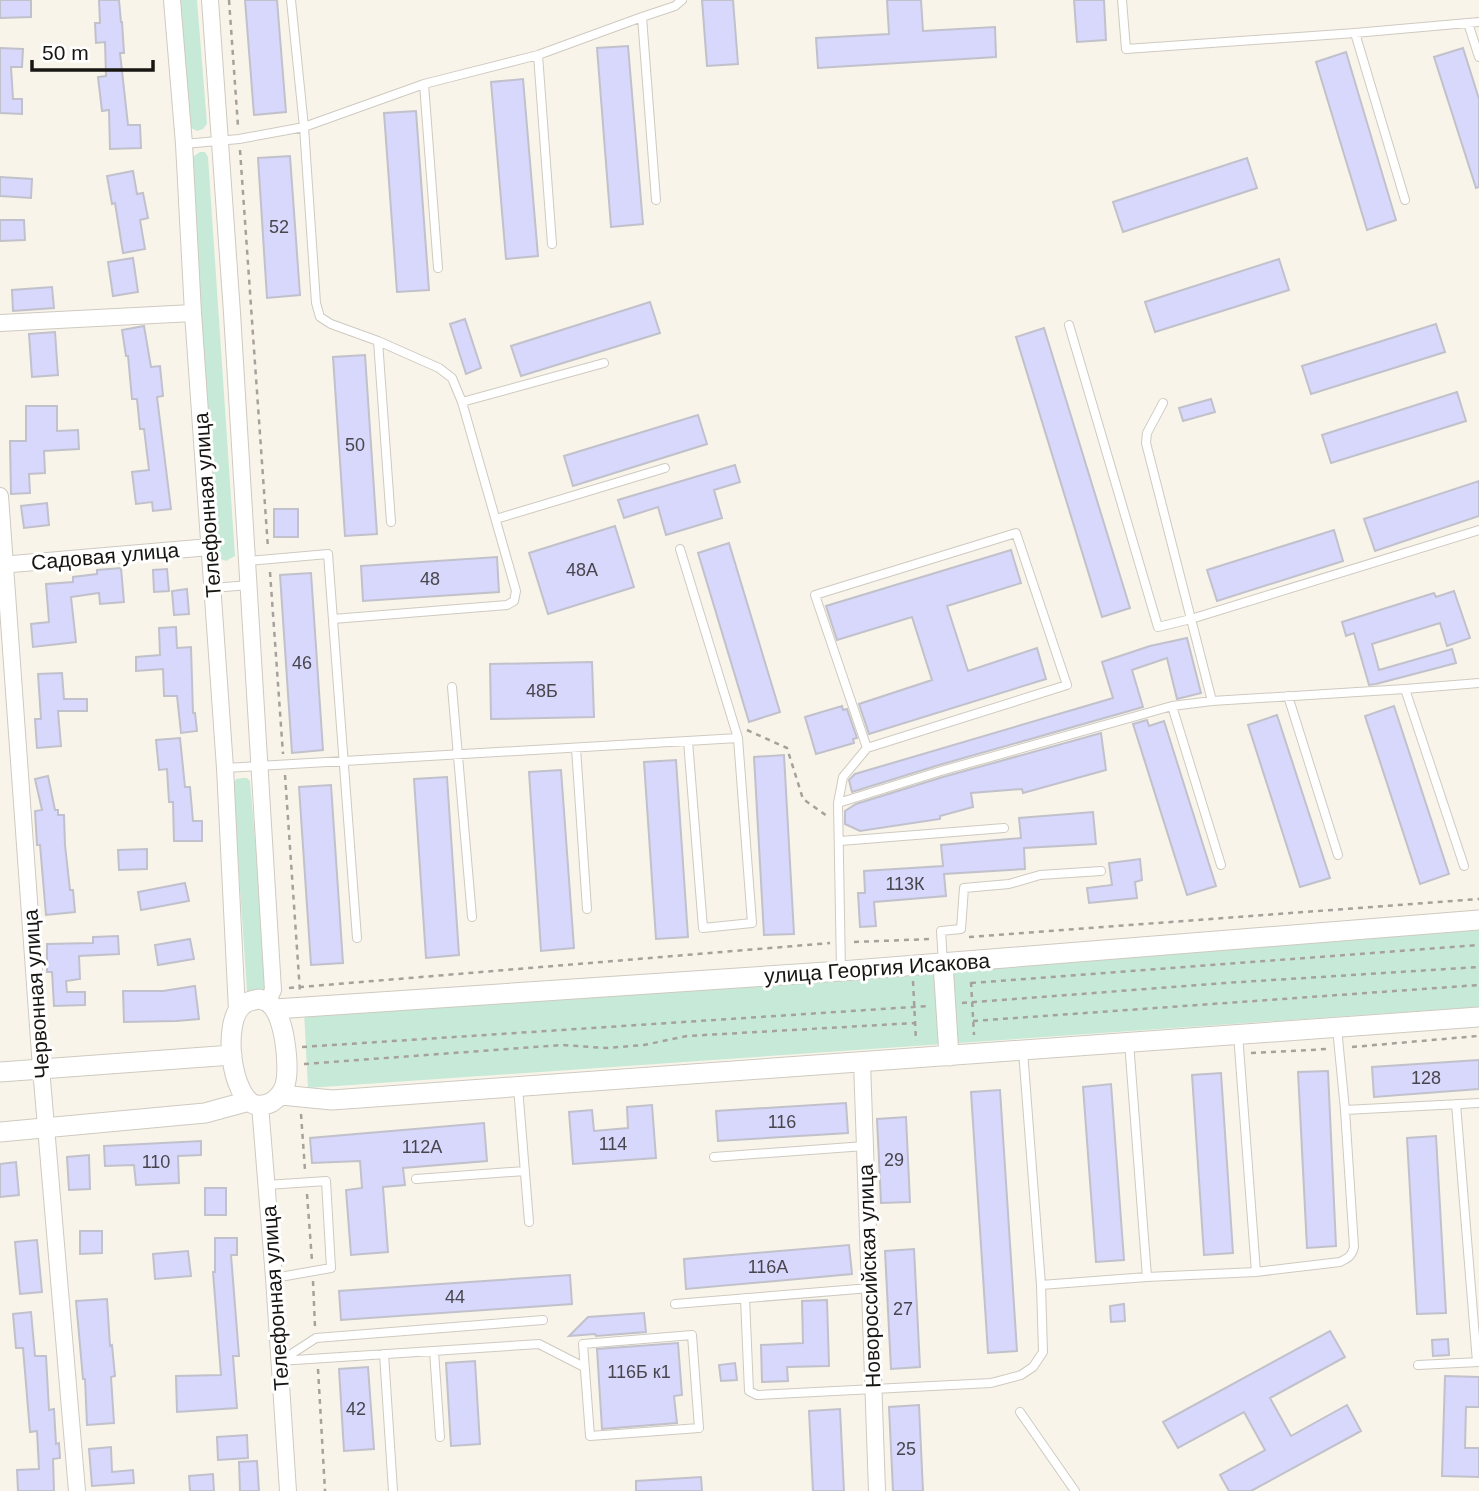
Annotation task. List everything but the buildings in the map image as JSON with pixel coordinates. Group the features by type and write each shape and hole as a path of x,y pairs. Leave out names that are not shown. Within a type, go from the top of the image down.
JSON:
{"street":[{"name":"Телефонная улица","path":"172,0 225,768 237,1010"},
{"name":"Телефонная улица","path":"210,0 232,313 272,1000"},
{"path":"0,323 193,313"},
{"name":"Червонная улица","path":"0,496 2,565 77,1491"},
{"name":"Садовая улица","path":"2,565 210,547"},
{"name":"улица Георгия Исакова","path":"237,1010 244,1004 259,999 841,971 1479,920"},
{"path":"943,963 949,1056"},
{"path":"0,1132 205,1113 276,1100 285,1086 286,1055 281,1024 272,1000"},
{"path":"237,1010 231,1033 236,1077 242,1091 255,1103"},
{"path":"281,1095 332,1100 1479,1017"},
{"path":"0,1072 232,1055"},
{"name":"Новороссийская улица","path":"862,1062 877,1491"},
{"name":"Телефонная улица","path":"255,1103 267,1185 288,1491"}],"lane":[{"path":"290,0 304,127 316,303 320,317 331,324 439,368 452,378 462,402 516,591 514,601 507,605 333,619"},
{"path":"184,144 239,139 304,127 424,84 538,55 675,6 682,0"},
{"path":"1122,0 1126,49 1479,22"},
{"path":"642,17 656,200"},
{"path":"1468,23 1479,57"},
{"path":"1355,33 1405,200"},
{"path":"538,55 552,244"},
{"path":"424,84 438,268"},
{"path":"1069,325 1158,627 1479,530"},
{"path":"378,341 391,522"},
{"path":"462,402 604,363"},
{"path":"1163,403 1147,433 1146,443 1212,701"},
{"path":"496,519 665,468"},
{"path":"841,971 838,803 843,777 867,748 1067,685 1016,533 815,595 867,748"},
{"path":"680,549 738,738 752,923 703,928 688,741"},
{"path":"247,561 328,554 357,938"},
{"path":"213,588 248,585"},
{"path":"838,803 1172,706 1479,683"},
{"path":"452,687 472,917"},
{"path":"1405,689 1464,866"},
{"path":"1288,696 1338,855"},
{"path":"1172,706 1221,865"},
{"path":"225,768 738,738"},
{"path":"576,748 587,909"},
{"path":"839,841 1004,828"},
{"path":"943,963 941,931 961,929 964,888 1009,884 1041,875 1101,871"},
{"path":"1041,1285 1256,1272 1340,1262 1353,1254 1345,1110 1337,1028"},
{"path":"1238,1034 1256,1272"},
{"path":"1129,1041 1147,1277"},
{"path":"745,1298 749,1391 757,1395 991,1382 1021,1375 1033,1367 1043,1352 1041,1285 1023,1050"},
{"path":"519,1087 529,1222"},
{"path":"1345,1110 1479,1103"},
{"path":"1418,1365 1478,1362 1456,1104"},
{"path":"714,1157 865,1146"},
{"path":"416,1179 525,1171"},
{"path":"267,1185 326,1181 331,1268 274,1278"},
{"path":"675,1304 870,1288"},
{"path":"279,1361 316,1338 543,1320"},
{"path":"692,1335 699,1428 590,1436 584,1367 583,1344 692,1335"},
{"path":"279,1361 539,1344 584,1367"},
{"path":"434,1351 440,1437"},
{"path":"384,1354 393,1491"},
{"path":"1020,1412 1075,1491"}],"path":[{"path":"229,0 300,987"},
{"path":"735,725 787,748 803,799 839,824"},
{"path":"975,1054 968,937 1479,899"},
{"path":"272,1000 300,987 842,942 941,939"},
{"path":"971,982 1479,945"},
{"path":"912,965 917,1058"},
{"path":"300,1047 1479,967"},
{"path":"973,1021 1479,985"},
{"path":"300,1064 562,1045 606,1048 644,1045 687,1037 915,1023"},
{"path":"301,1118 316,1338"},
{"path":"317,1359 325,1491"}],"green space":[{"path":"180,0 197,0 207,124 197,131 189,127"},
{"path":"205,152 208,157 235,556 226,561 218,558 191,158"},
{"path":"247,778 250,781 259,884 265,991 247,992 233,784 236,779"},
{"path":"1479,930 1479,1007 308,1088 304,1012"}]}
